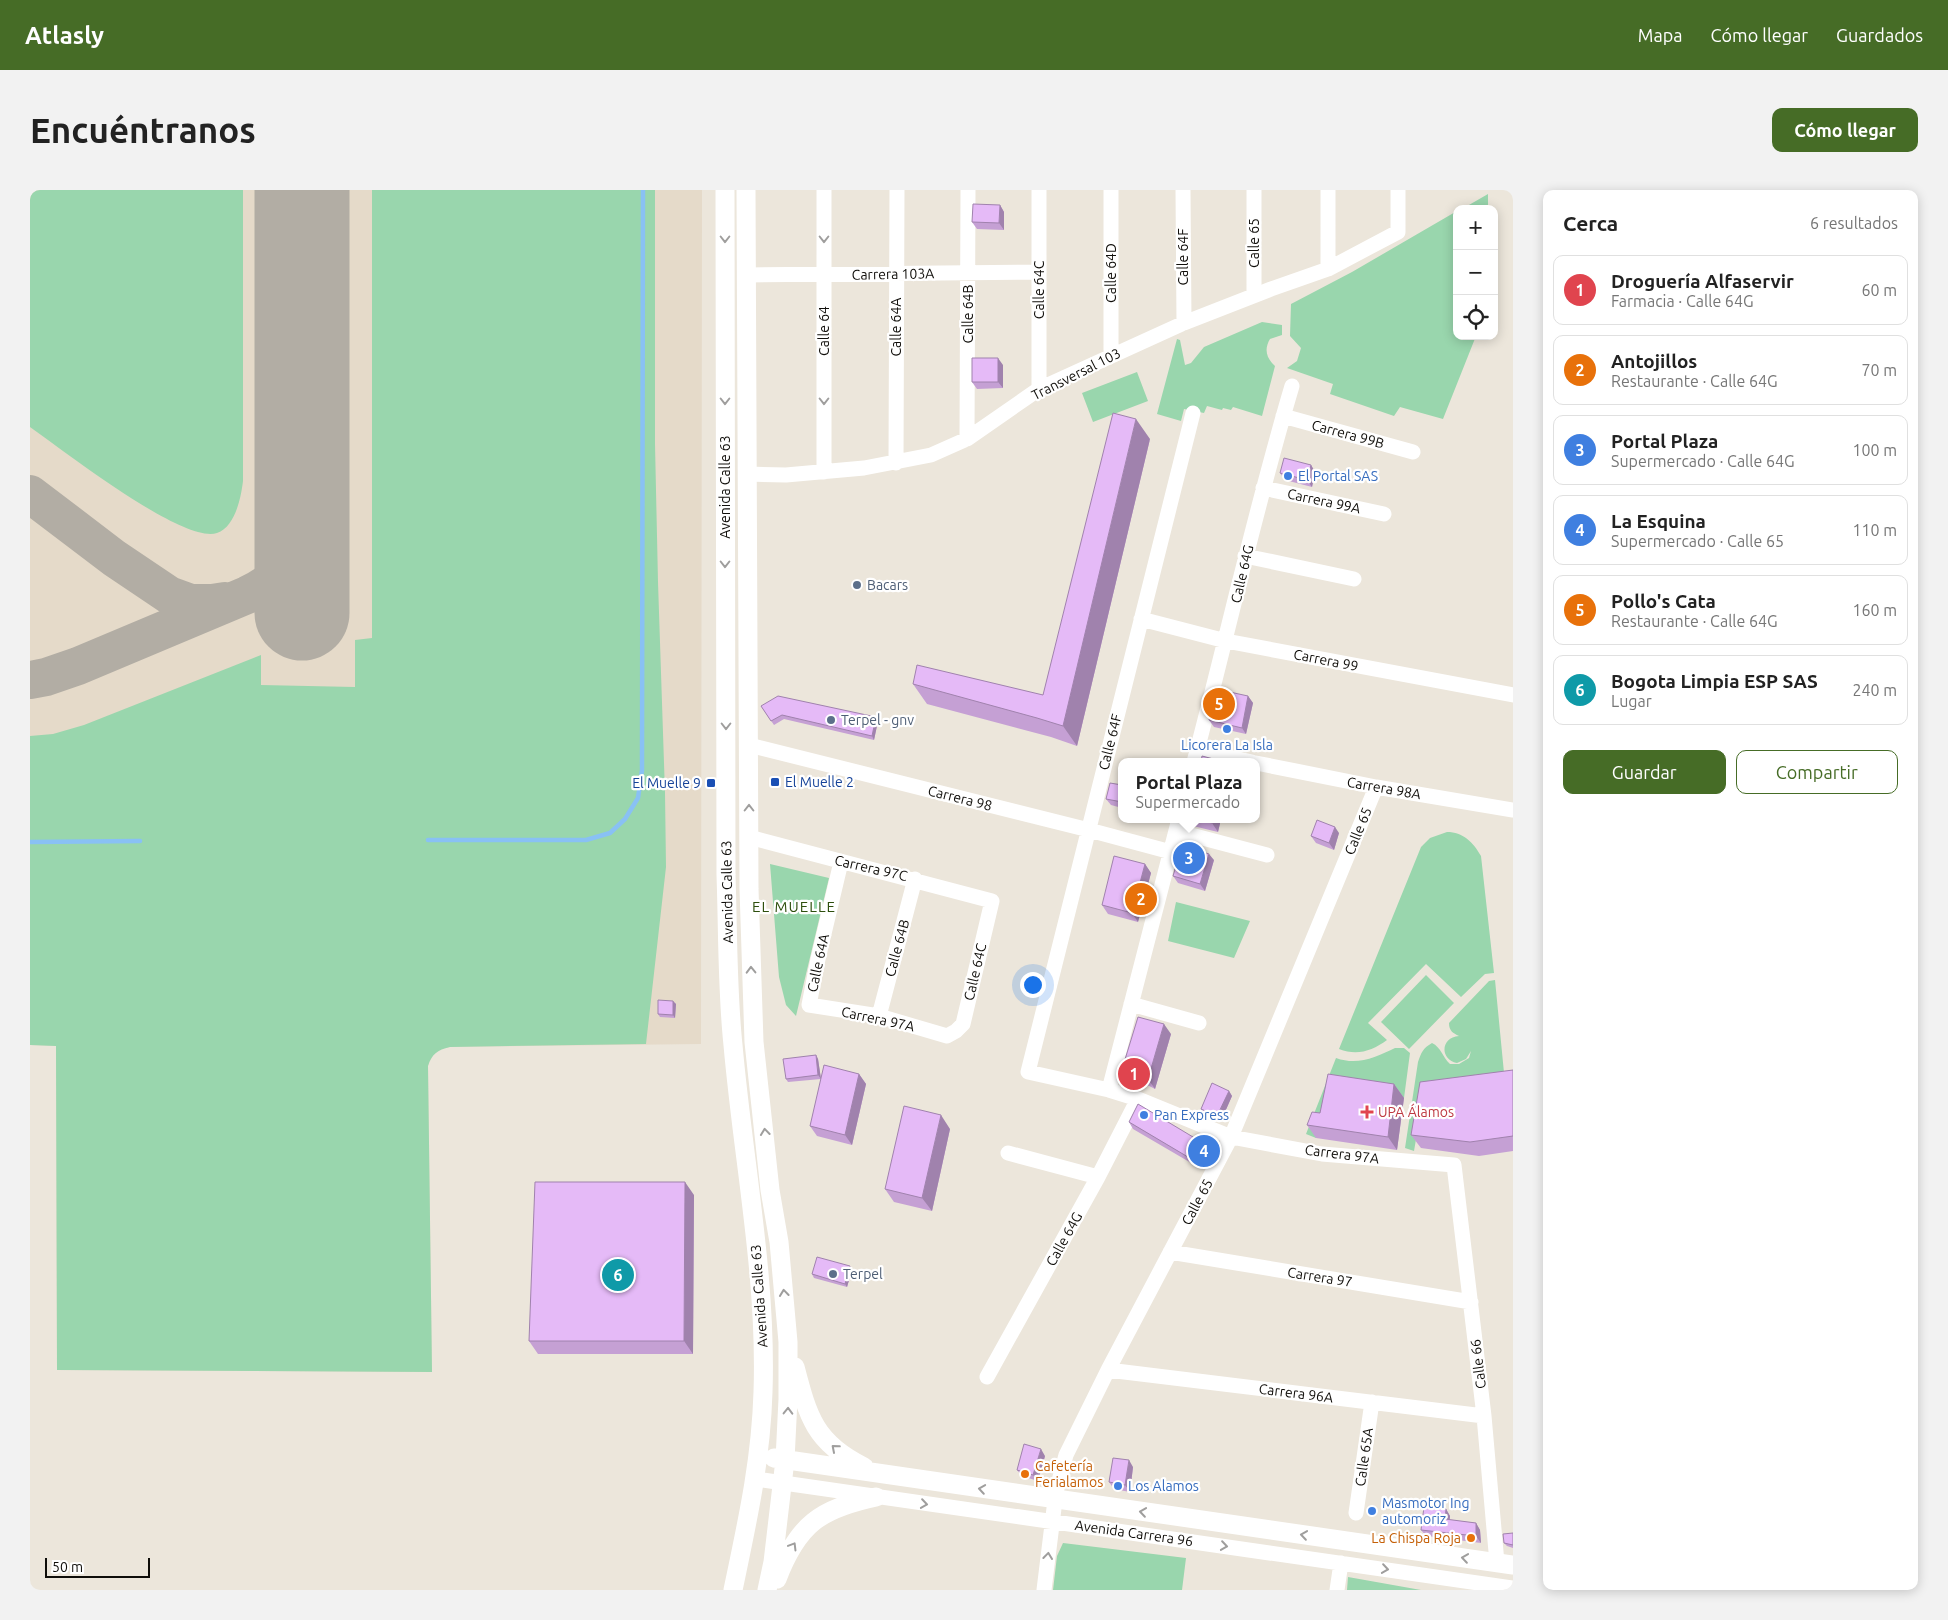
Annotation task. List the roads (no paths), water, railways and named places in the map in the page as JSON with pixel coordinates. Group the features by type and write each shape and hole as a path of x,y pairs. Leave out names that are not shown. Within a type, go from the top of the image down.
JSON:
{"main road":[{"name":"Avenida Calle 63","path":"725,190 726,874 728,971 732,1044 759,1279 763,1392 756,1479 733,1590"},
{"name":"Avenida Calle 63","path":"746,190 749,837 754,1042 770,1190 779,1242 788,1342 785,1460 773,1562 767,1590"},
{"path":"788,1342 806,1409 819,1432 839,1453 876,1473"},
{"name":"Avenida Carrera 96","path":"759,1456 1505,1564"},
{"path":"774,1590 790,1550 809,1525 835,1508 876,1497"}],"street":[{"name":"Calle 64","path":"824,190 824,472"},
{"name":"Calle 64A","path":"896,463 897,190"},
{"name":"Calle 64B","path":"967,439 968,190"},
{"name":"Calle 64C","path":"1039,190 1039,389"},
{"name":"Calle 64D","path":"1110,190 1111,355"},
{"name":"Calle 64F","path":"1183,190 1184,323"},
{"name":"Calle 65","path":"1254,190 1254,296"},
{"path":"1328,190 1328,269"},
{"name":"Transversal 103","path":"747,474 824,472 896,463 931,455 967,439 1039,389 1184,323 1328,269 1398,232 1398,190"},
{"name":"Carrera 103A","path":"746,275 1039,272"},
{"name":"Calle 64G","path":"1196,756 1226,641 1245,556 1292,386"},
{"name":"Calle 64F","path":"1028,1072 1192,413"},
{"name":"Carrera 99B","path":"1283,416 1413,452"},
{"name":"Carrera 99A","path":"1263,488 1384,514"},
{"path":"1245,556 1354,579"},
{"name":"Carrera 99","path":"1141,619 1226,641 1513,695"},
{"name":"Carrera 98","path":"749,745 1171,852"},
{"path":"1196,756 1215,758"},
{"name":"Carrera 98A","path":"1260,764 1376,787 1513,810"},
{"name":"Calle 65","path":"1044,1590 1056,1492 1066,1455 1108,1370 1231,1137 1376,787"},
{"path":"1108,1090 1178,825 1267,855"},
{"name":"Carrera 97C","path":"749,837 992,900"},
{"name":"Calle 64A","path":"809,1006 841,862"},
{"name":"Calle 64B","path":"879,1016 915,879"},
{"name":"Calle 64C","path":"947,1036 963,1024 992,900"},
{"path":"1132,1004 1199,1023"},
{"name":"Carrera 97A","path":"809,1006 879,1016 947,1036"},
{"name":"Carrera 97A","path":"1028,1072 1108,1090 1138,1099 1231,1137 1322,1154 1454,1165"},
{"name":"Calle 64G","path":"987,1377 1098,1177 1138,1099"},
{"path":"1008,1152 1098,1177"},
{"name":"Calle 66","path":"1454,1165 1484,1416 1505,1564"},
{"name":"Carrera 97","path":"1170,1252 1471,1302"},
{"name":"Carrera 96A","path":"1108,1370 1484,1416"},
{"name":"Calle 65A","path":"1356,1513 1372,1402"},
{"name":"Avenida Carrera 96","path":"756,1479 1513,1588"},
{"path":"1337,1590 1341,1563"}],"waterway":[{"path":"428,840 586,840 610,833 625,819 638,798 642,770 643,190"},
{"path":"30,842 140,841"}],"place":[{"name":"El Portal SAS","path":"1288,476"},
{"name":"Bacars","path":"857,585"},
{"name":"Pollo's Cata","path":"1219,704"},
{"name":"Terpel - gnv","path":"831,720"},
{"name":"Licorera La Isla","path":"1227,729"},
{"name":"El Muelle 2","path":"775,782"},
{"name":"El Muelle 9","path":"711,783"},
{"name":"Portal Plaza","path":"1189,858"},
{"name":"Antojillos","path":"1141,899"},
{"name":"Droguería Alfaservir","path":"1134,1074"},
{"name":"UPA Álamos","path":"1367,1112"},
{"name":"Pan Express","path":"1144,1115"},
{"name":"La Esquina","path":"1204,1151"},
{"name":"Terpel","path":"833,1274"},
{"name":"Bogota Limpia ESP SAS","path":"618,1275"},
{"name":"Cafetería Ferialamos","path":"1025,1474"},
{"name":"Los Alamos","path":"1118,1486"},
{"name":"Masmotor Ing automoriz","path":"1372,1511"},
{"name":"La Chispa Roja","path":"1471,1538"}],"district":[{"name":"EL MUELLE","path":"794,907"}]}
